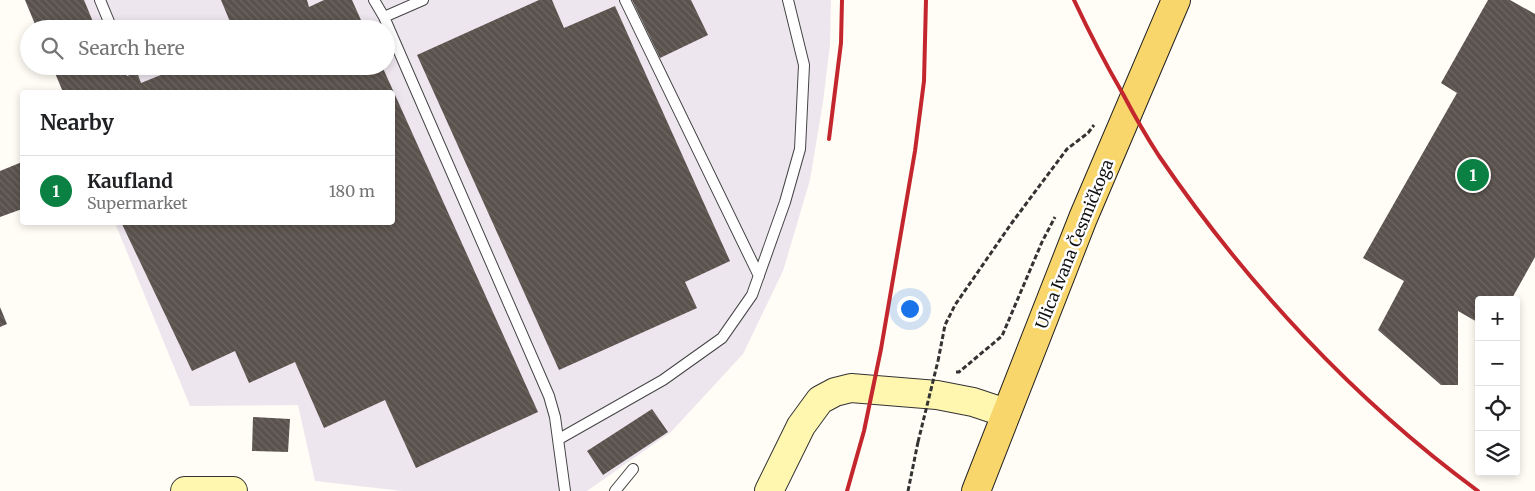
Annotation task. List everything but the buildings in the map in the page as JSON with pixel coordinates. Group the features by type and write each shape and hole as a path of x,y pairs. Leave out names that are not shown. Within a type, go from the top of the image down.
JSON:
{"main road":[{"name":"Ulica Ivana Česmičkoga","path":"976,491 1083,218 1176,0"},
{"path":"769,491 801,426 820,400 835,392 851,388 937,395 973,402 1006,413"},
{"path":"184,491 233,491"}],"lane":[{"path":"100,0 108,20"},
{"path":"374,0 384,18 423,0"},
{"path":"625,0 759,276"},
{"path":"559,439 663,380 722,338 752,295 785,202 800,149 804,65 788,0"},
{"path":"395,43 549,396 556,417 565,491"},
{"path":"614,491 633,469"}],"path":[{"path":"908,491 945,325 954,305 1010,224 1067,149 1088,133"}],"shaded area":[{"path":"25,0 831,0 830,45 810,180 783,271 743,354 671,432 587,491 402,491 315,481 298,405 190,406 116,225 395,225 395,90 62,90 56,75 395,75 395,20 33,20"}],"railway":[{"path":"829,139 841,43 842,0"},
{"path":"847,491 864,431 881,349 915,151 924,81 926,0"},
{"path":"1074,0 1091,36 1149,141 1192,203 1228,249 1304,337 1345,378 1432,456 1478,491"}],"place":[{"name":"Kaufland","path":"1473,175"}]}
